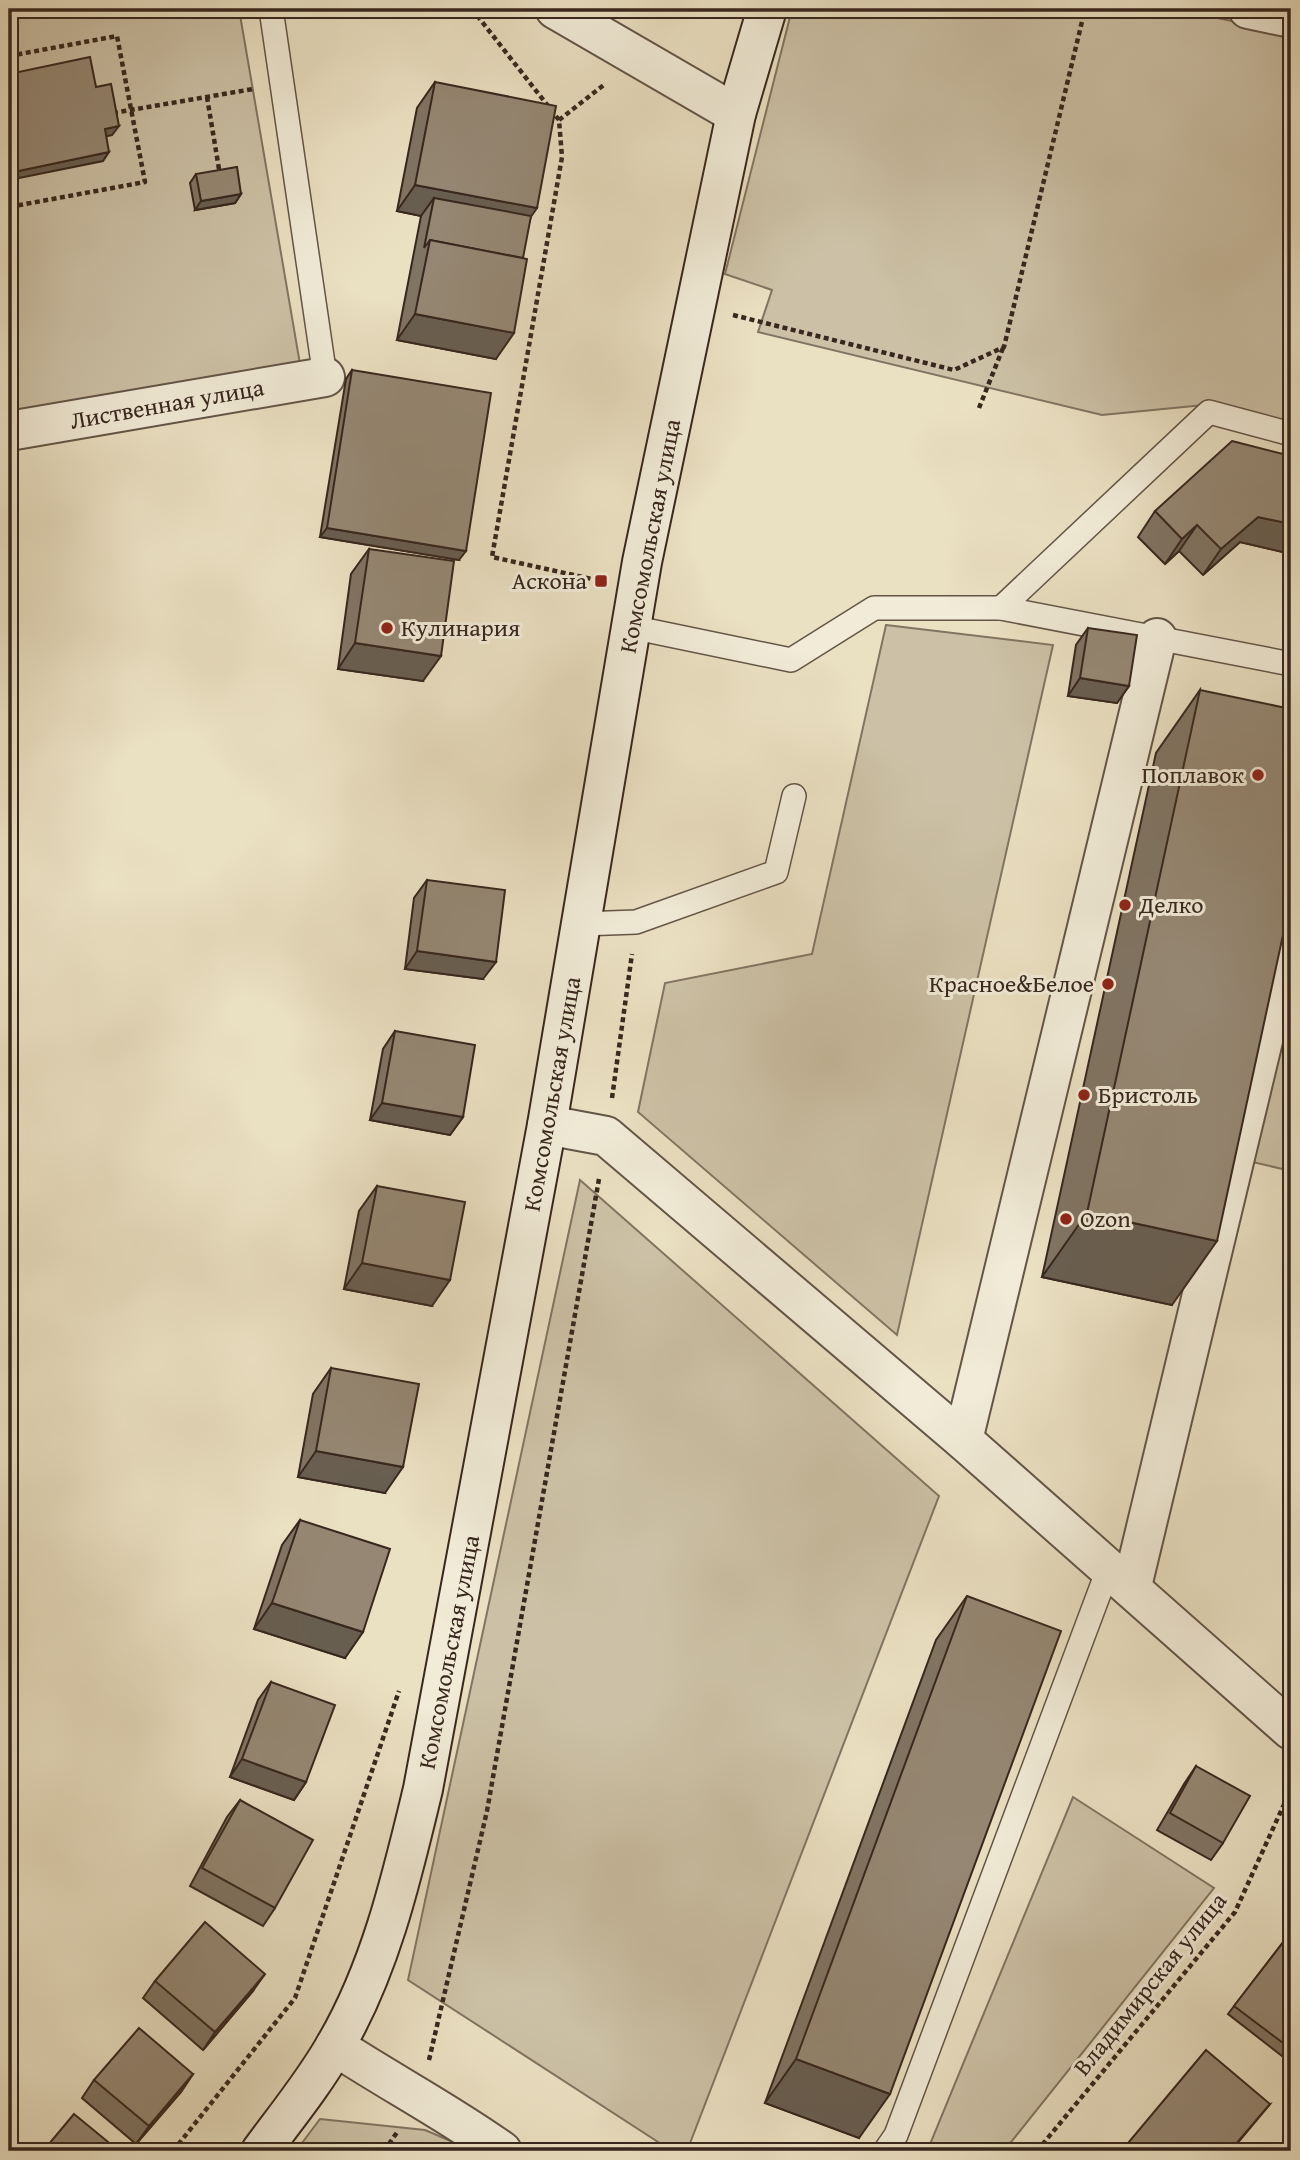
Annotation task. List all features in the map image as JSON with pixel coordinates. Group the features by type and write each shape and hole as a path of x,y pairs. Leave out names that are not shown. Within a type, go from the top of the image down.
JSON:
{"street":[{"path":"555,9 736,114"},
{"name":"Комсомольская улица","path":"261,2151 335,2046 370,1973 401,1881 423,1789 547,1125 631,627 736,114 767,9"},
{"path":"1248,9 1291,18"},
{"name":"Лиственная улица","path":"9,431 325,377"},
{"path":"963,1440 1157,638"},
{"path":"1121,1577 1291,924"},
{"path":"547,1125 606,1136 1121,1577 1291,1731"},
{"path":"335,2046 420,2101 479,2144"}],"lane":[{"path":"271,9 325,377"},
{"path":"1001,608 1209,412 1291,434"},
{"path":"631,627 791,660 874,608 1001,608 1291,664"},
{"path":"582,924 636,922 776,872 794,796"},
{"path":"885,2151 896,2135 1121,1577"}],"path":[{"path":"472,9 559,120 562,157 492,557 601,581 599,595"},
{"path":"979,408 1004,347 1085,9"},
{"path":"9,56 117,36 145,182 9,207"},
{"path":"109,114 282,85"},
{"path":"207,97 220,178"},
{"path":"733,315 954,370 1004,347"},
{"path":"384,2151 420,2101 487,1811 606,1136 636,922"},
{"path":"173,2151 295,1998 400,1687"},
{"name":"Владимирская улица","path":"1037,2151 1235,1912 1291,1789"}],"shaded area":[{"path":"9,9 239,9 300,364 9,414"},
{"path":"792,9 1173,9 1291,33 1291,426 1204,405 1102,415 758,332 772,290 725,274"},
{"path":"886,625 1053,645 897,1335 638,1112 665,983 812,954"},
{"path":"1291,956 1291,1171 1235,1158"},
{"path":"580,1180 939,1496 687,2151 672,2151 408,1980"},
{"path":"1073,1797 1214,1888 1004,2151 931,2151 928,2149"},
{"path":"320,2119 425,2130 474,2151 296,2151"}],"building":[{"path":"90,57 96,87 111,84 119,126 105,129 109,152 9,173 9,74"},
{"path":"435,82 556,106 537,208 415,185"},
{"path":"237,167 241,194 201,201 196,174"},
{"path":"434,198 531,216 523,258 430,240 424,248"},
{"path":"430,240 527,259 514,333 415,314"},
{"path":"352,370 491,393 466,551 327,528"},
{"path":"1232,441 1291,456 1291,524 1258,517 1221,549 1197,525 1182,539 1155,511"},
{"path":"369,549 454,561 441,656 355,643"},
{"path":"1088,628 1137,635 1129,686 1080,678"},
{"path":"1200,690 1291,709 1291,898 1217,1241 1087,1213"},
{"path":"427,880 505,890 496,962 417,951"},
{"path":"395,1031 475,1045 463,1117 382,1103"},
{"path":"377,1186 465,1202 450,1280 362,1263"},
{"path":"331,1368 419,1384 403,1467 316,1451"},
{"path":"300,1520 390,1549 363,1632 272,1603"},
{"path":"967,1596 1061,1631 890,2094 796,2059"},
{"path":"271,1682 335,1705 306,1782 242,1759"},
{"path":"1196,1766 1250,1796 1223,1843 1170,1813"},
{"path":"240,1800 313,1840 275,1908 202,1868"},
{"path":"205,1922 265,1974 215,2032 155,1981"},
{"path":"1291,1932 1291,2049 1234,2006"},
{"path":"139,2028 193,2074 149,2126 94,2080"},
{"path":"1206,2050 1270,2104 1230,2151 1139,2151 1128,2143"},
{"path":"74,2114 119,2151 43,2151"}],"place":[{"name":"Аскона","path":"601,581"},
{"name":"Кулинария","path":"387,628"},
{"name":"Поплавок","path":"1258,775"},
{"name":"Делко","path":"1125,905"},
{"name":"Красное&Белое","path":"1108,984"},
{"name":"Бристоль","path":"1084,1095"},
{"name":"Ozon","path":"1066,1219"}]}
